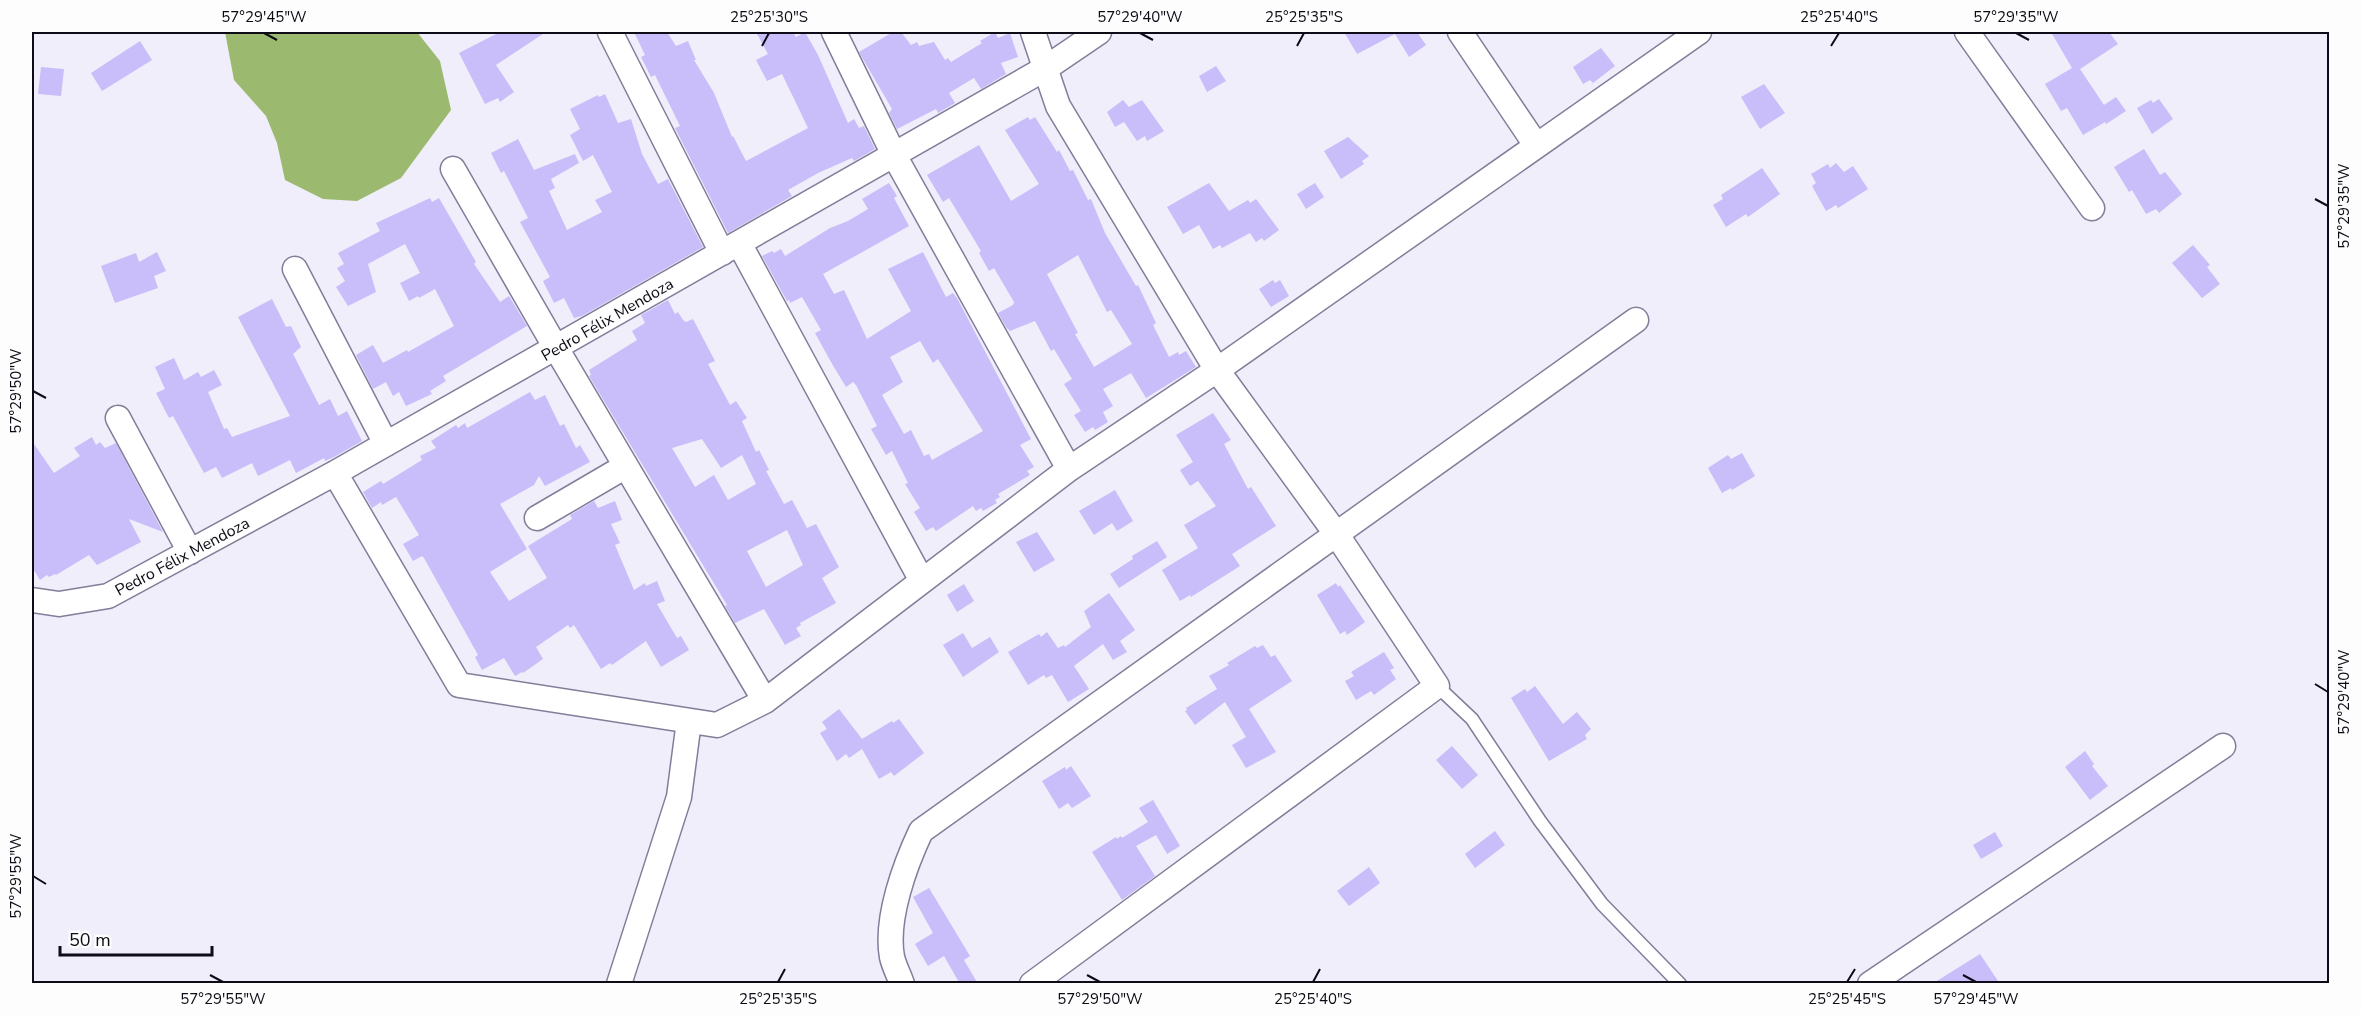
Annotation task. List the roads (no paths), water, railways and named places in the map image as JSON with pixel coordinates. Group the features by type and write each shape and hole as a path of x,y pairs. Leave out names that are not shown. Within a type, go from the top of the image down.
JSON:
{"street":[{"path":"610,32 922,582"},
{"path":"834,32 894,155 1069,469"},
{"path":"1033,32 1058,106 1217,370 1337,535 1437,687 1046,980"},
{"name":"Pedro Félix Mendoza","path":"32,600 59,604 108,596 335,473 556,348 1046,68 1099,32"},
{"path":"1460,32 1536,145"},
{"path":"335,473 459,685 717,725 765,701 1069,469 1217,370 1699,32"},
{"path":"1967,32 2092,207"},
{"path":"453,169 765,701"},
{"path":"295,269 386,444"},
{"path":"902,984 892,957 892,923 907,860 921,831 1636,320"},
{"path":"118,418 190,552"},
{"path":"537,518 626,466"},
{"path":"619,984 679,797 689,721"},
{"path":"1870,984 2223,746"}],"lane":[{"path":"1437,687 1472,719 1540,821 1602,904 1680,984"}]}
